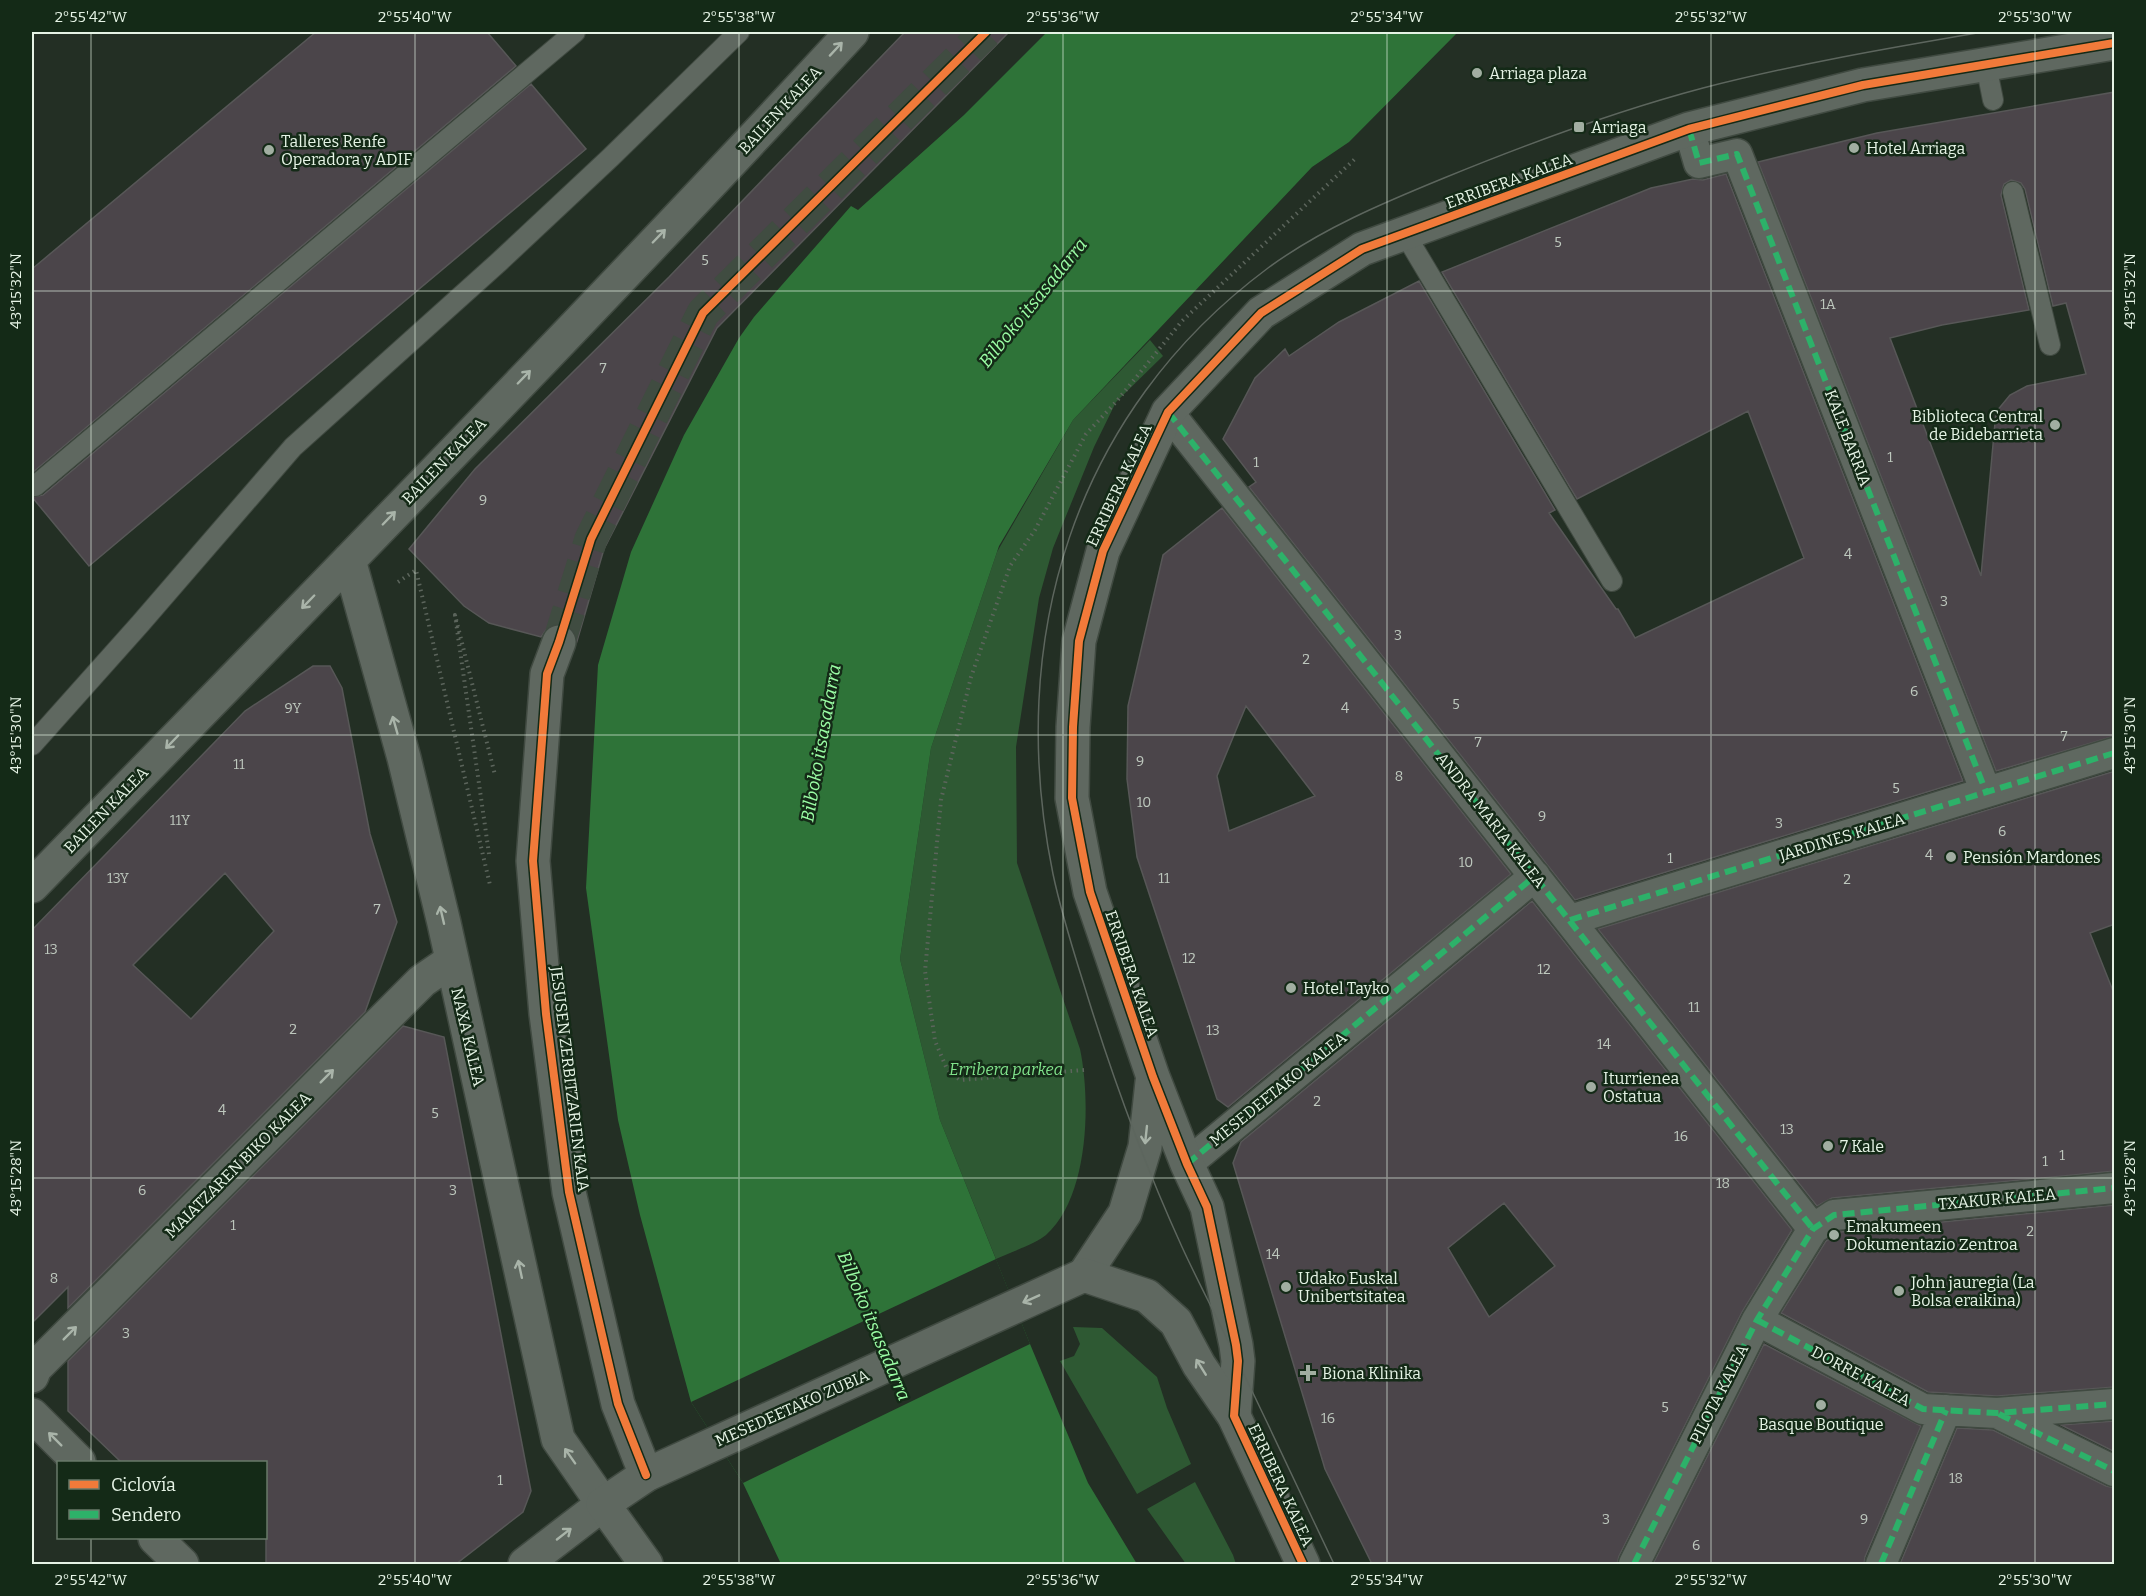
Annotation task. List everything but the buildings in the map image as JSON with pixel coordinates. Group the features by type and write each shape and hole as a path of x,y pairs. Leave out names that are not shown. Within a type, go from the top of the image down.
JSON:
{"street":[{"name":"BAILEN KALEA","path":"32,886 349,560 750,142 852,32"},
{"name":"ERRIBERA KALEA","path":"1234,1416 1238,1361 1207,1207 1187,1164 1153,1077 1090,892 1072,798 1073,727 1079,641 1102,551 1168,412 1261,313 1362,249 1689,129 1863,85 2115,43"},
{"name":"KALE BARRIA","path":"1689,129 1699,163 1737,154 1986,792"},
{"name":"ANDRA MARIA KALEA","path":"1168,412 1813,1229"},
{"name":"NAXA KALEA","path":"349,560 404,758 558,1439 646,1564"},
{"name":"JESUSEN ZERBITZARIEN KAIA","path":"559,642 547,674 533,861 546,1014 569,1192 618,1404 646,1475"},
{"name":"JARDINES KALEA","path":"1570,920 2115,753"},
{"name":"MESEDEETAKO KALEA","path":"1187,1164 1535,876"},
{"name":"MAIATZAREN BIKO KALEA","path":"32,1376 35,1368 422,981 451,961"},
{"name":"ERRIBERA KALEA","path":"1153,1077 1145,1147 1125,1213 1084,1275 1148,1296 1176,1322 1199,1365 1234,1416 1304,1564"},
{"name":"TXAKUR KALEA","path":"1813,1229 1834,1215 2115,1188"},
{"name":"PILOTA KALEA","path":"1634,1564 1756,1320 1813,1229"},
{"name":"MESEDEETAKO ZUBIA","path":"525,1564 603,1504 646,1475 1084,1275"},
{"name":"DORRE KALEA","path":"1756,1320 1923,1408 1997,1413 2115,1404"},
{"path":"1881,1564 1946,1410"},
{"path":"1997,1413 2115,1471"},
{"path":"32,1414 78,1461"},
{"path":"156,1539 182,1564"}],"lane":[{"path":"35,486 575,32"},
{"path":"32,745 293,447 508,253 611,157 739,32"},
{"path":"1986,65 1993,100"},
{"path":"2013,192 2050,345"},
{"path":"1405,234 1612,581"}],"path":[{"path":"392,586 416,570 492,886 455,615 495,776"}],"green space":[{"name":"Erribera parkea","path":"1150,340 1163,356 1116,402 1094,447 1053,548 1039,598 1016,747 1017,863 1080,1049 1085,1095 1085,1121 1079,1173 1071,1197 1060,1218 1046,1235 1030,1245 996,1259 940,1120 900,959 931,748 997,552 1073,420"},
{"path":"1073,1327 1102,1328 1157,1377 1167,1408 1191,1464 1137,1494 1060,1361 1074,1356 1080,1344"},
{"path":"1195,1482 1236,1564 1186,1564 1147,1509"}],"water":[{"name":"Bilboko itsasadarra","path":"1047,32 1458,32 1349,142 1312,167 1073,420 999,546 931,748 900,959 940,1120 1088,1483 1137,1564 781,1564 743,1483 691,1402 640,1215 618,1120 586,888 598,665 631,552 684,435 739,338 754,317 851,206 858,210 964,115"}],"pier":[{"path":"996,1259 1030,1344 743,1483 691,1402"}],"tunnel":[{"path":"559,642 591,539 703,313 986,32"}],"tram line":[{"path":"1334,1564 1188,1261 1156,1187 1109,1063 1061,906 1053,874 1040,787 1039,701 1049,618 1069,538 1102,462 1145,391 1201,326 1268,268 1309,241 1353,218 1444,178 1572,129 1670,97 1808,64 1983,32"}],"marked path":[{"path":"1689,129 1699,163 1737,154 1986,792"},
{"path":"1168,412 1813,1229"},
{"path":"1570,920 2114,753"},
{"path":"1187,1164 1535,876"},
{"path":"1634,1564 1757,1320 1813,1229 1834,1215 2114,1188"},
{"path":"1757,1320 1923,1409 1997,1413 2114,1404"},
{"path":"1881,1564 1946,1410"},
{"path":"1999,1414 2114,1471"}],"cycle path":[{"path":"646,1475 618,1404 569,1192 546,1014 533,861 547,674 591,539 703,313 986,32"},
{"path":"1303,1564 1234,1416 1238,1361 1236,1345 1207,1207 1187,1164 1153,1077 1090,892 1072,798 1073,727 1079,641 1103,551 1168,412 1261,313 1362,249 1689,129 1863,85 2114,43"}],"place":[{"name":"Arriaga plaza","path":"1477,73"},
{"name":"Arriaga","path":"1579,127"},
{"name":"Hotel Arriaga","path":"1854,148"},
{"name":"Talleres Renfe Operadora y ADIF","path":"269,150"},
{"name":"Biblioteca Central de Bidebarrieta","path":"2055,425"},
{"name":"Pensión Mardones","path":"1951,857"},
{"name":"Hotel Tayko","path":"1291,988"},
{"name":"Iturrienea Ostatua","path":"1591,1087"},
{"name":"7 Kale","path":"1828,1146"},
{"name":"Emakumeen Dokumentazio Zentroa","path":"1834,1235"},
{"name":"Udako Euskal Unibertsitatea","path":"1286,1287"},
{"name":"John jauregia (La Bolsa eraikina)","path":"1899,1291"},
{"name":"Biona Klinika","path":"1308,1373"},
{"name":"Basque Boutique","path":"1821,1405"}]}
